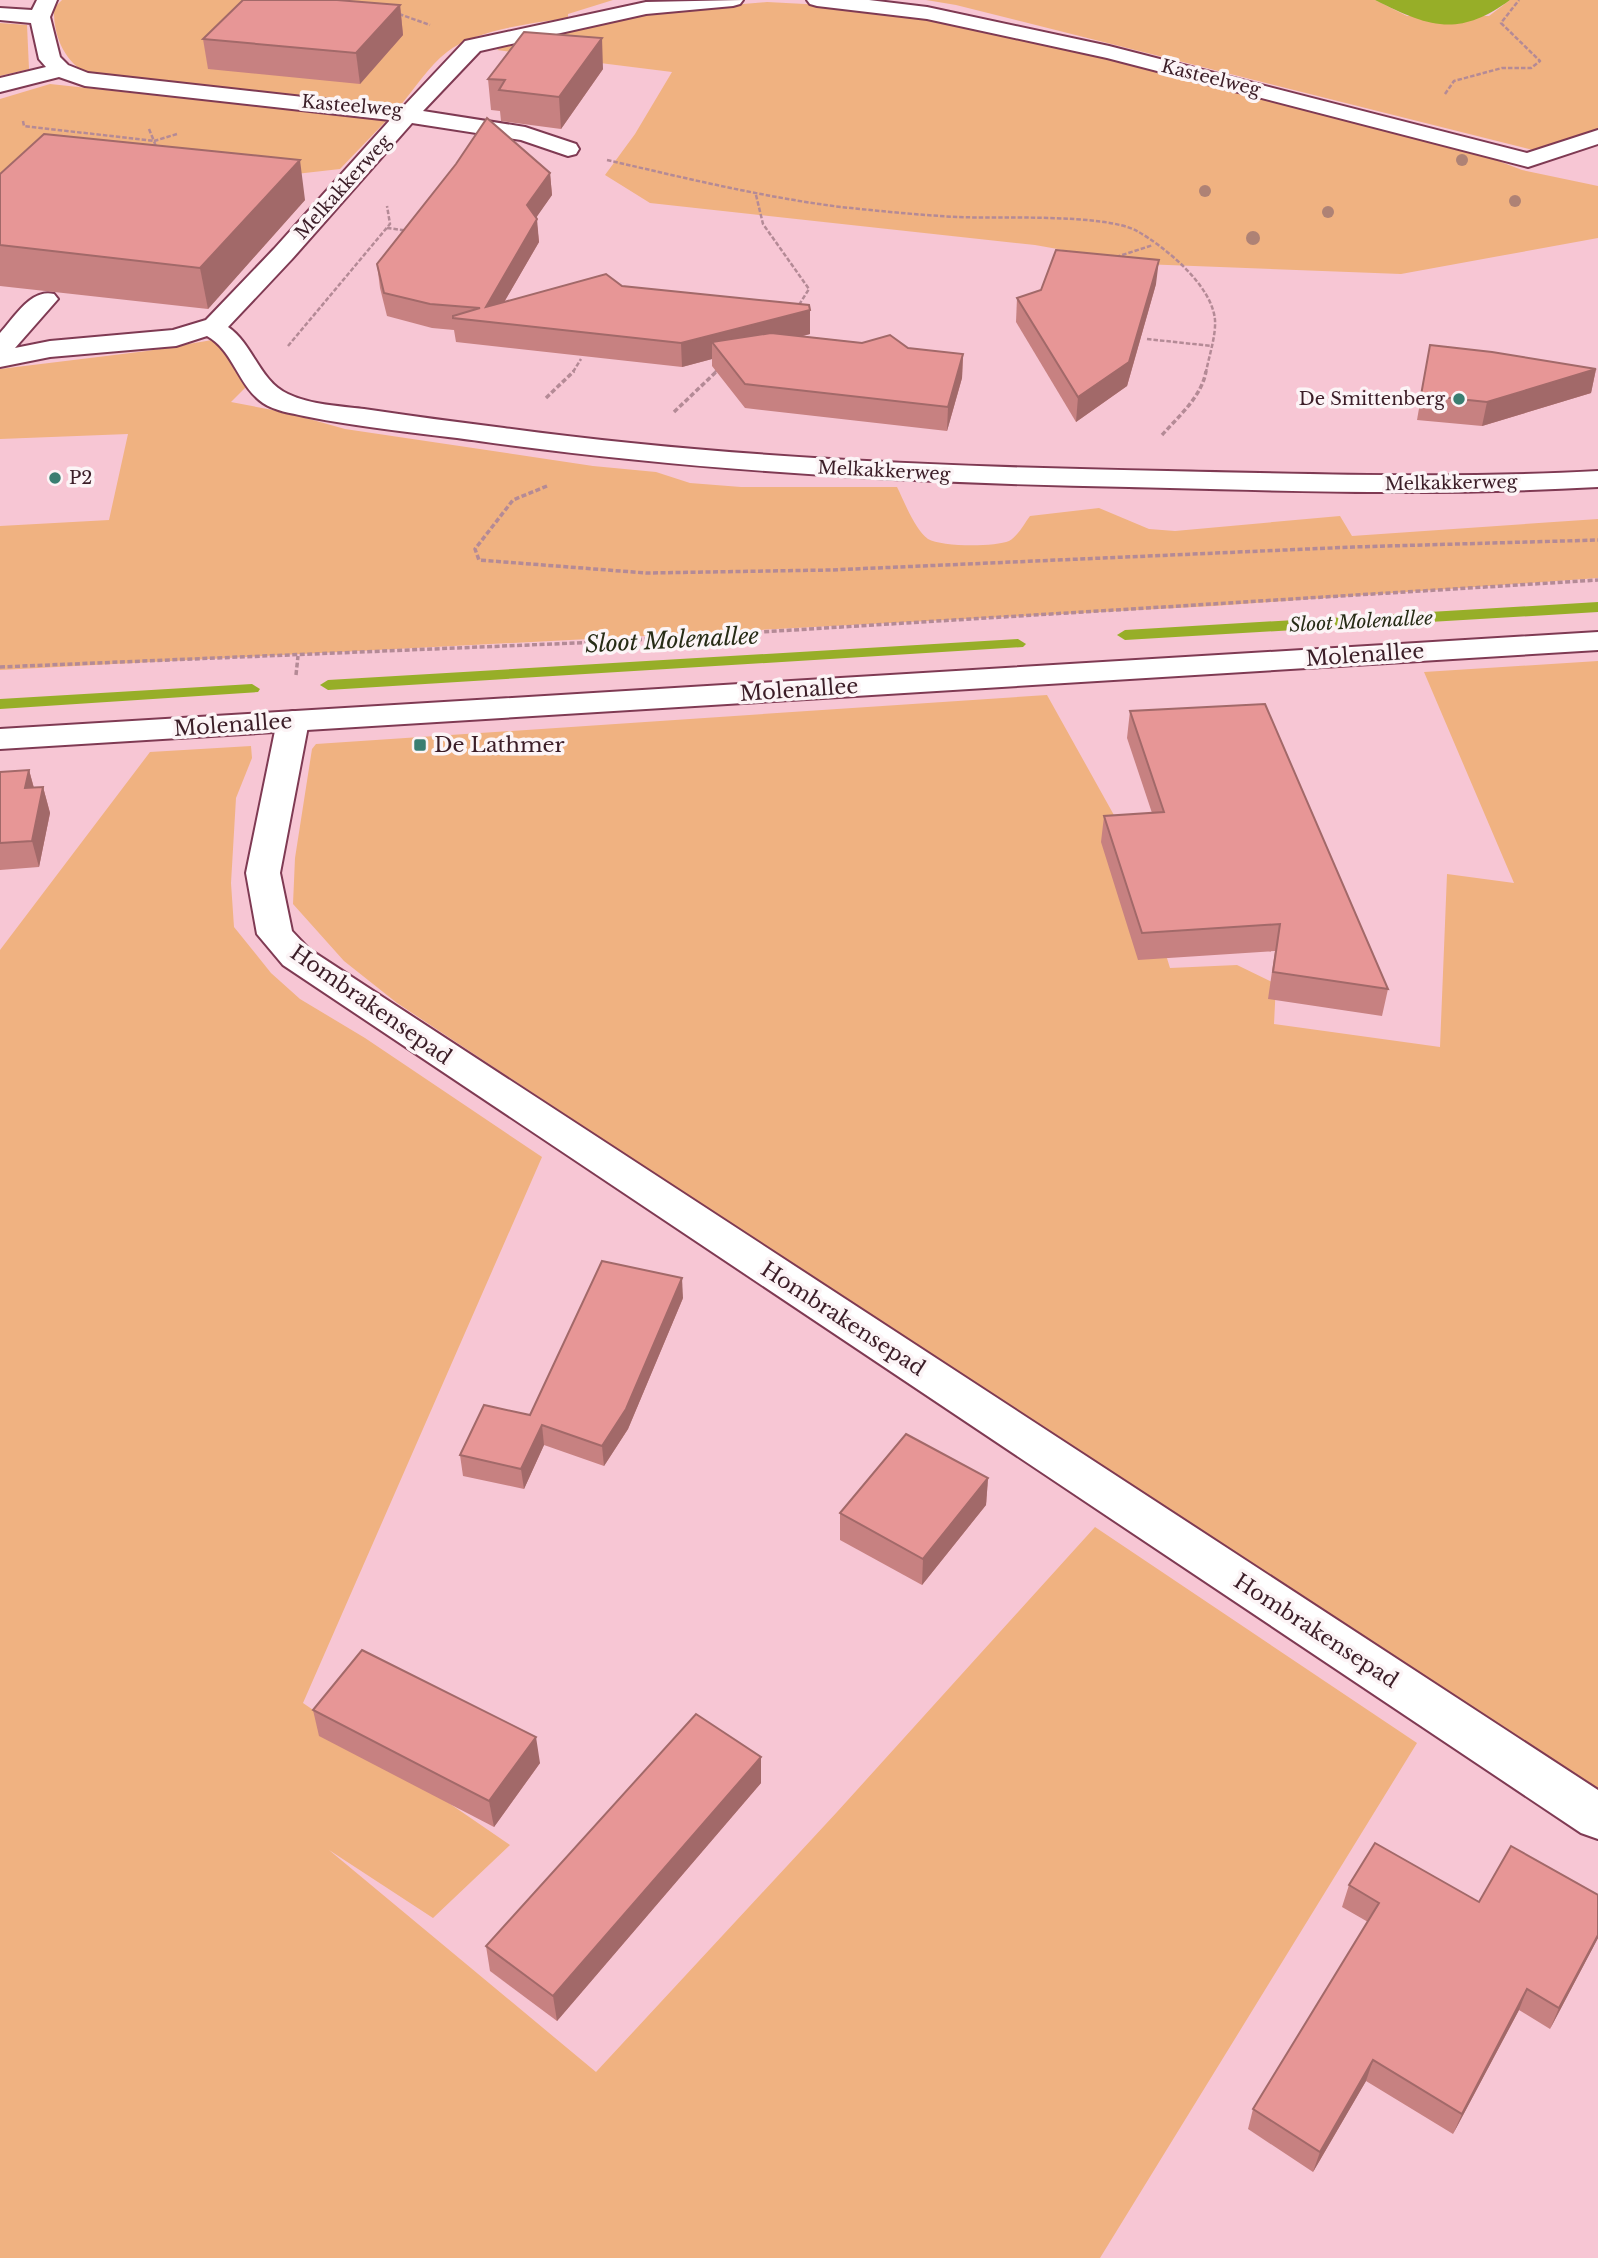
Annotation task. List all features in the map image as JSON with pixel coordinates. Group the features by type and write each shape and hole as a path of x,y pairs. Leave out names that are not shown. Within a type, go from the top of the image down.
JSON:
{"street":[{"name":"Kasteelweg","path":"60,70 85,79 407,115 473,46 646,8 733,0"},
{"name":"Kasteelweg","path":"817,0 927,13 1034,36 1415,129 1528,160 1598,137"},
{"path":"0,14 43,9 50,59 60,70 9,83"},
{"name":"Melkakkerweg","path":"568,149 525,134 407,115 217,322 220,331 252,369 260,388 278,401 324,411 661,456 814,468 1118,479 1437,484 1598,479"},
{"path":"0,349 45,299"},
{"path":"0,359 50,349 176,338 217,322"},
{"name":"Molenallee","path":"0,739 1598,641"},
{"name":"Hombrakensepad","path":"293,721 263,873 275,934 296,957 1598,1817"}],"path":[{"path":"1415,129 1438,105 1454,81 1503,68 1531,68 1540,61 1501,23 1519,0"},
{"path":"9,83 24,127 154,141 159,158"},
{"path":"568,149 661,174 757,195 915,214 1093,221 1135,230 1174,258 1198,282 1210,301 1215,321 1204,383 1153,445 1132,460 1118,479"},
{"path":"252,369 277,359 390,224 381,173 357,171"},
{"path":"757,195 761,222 804,277 809,289 803,302 790,315"},
{"path":"386,228 422,232"},
{"path":"1110,264 1129,251 1153,245"},
{"path":"1147,340 1212,346"},
{"path":"661,456 666,430 675,410 721,367"},
{"path":"549,485 513,500 475,550 479,560 646,573 831,570 1353,547 1598,540"},
{"path":"0,667 170,663 464,649 1598,580"}],"shaded area":[{"path":"62,0 613,0 568,14 568,18 504,29 459,44 434,64 400,106 90,75 73,63 58,38 54,8"},
{"path":"926,0 1375,0 1407,16 1489,16 1510,0 1598,0 1598,129 1573,141 1537,151 956,5"},
{"path":"1375,0 1510,0 1475,20 1443,24 1412,17"},
{"path":"767,2 862,7 1033,40 1488,157 1522,170 1598,186 1598,238 1401,274 1142,264 1035,245 650,203 605,175 635,134 672,72 497,50 524,39 632,17"},
{"path":"0,23 27,25 29,69 0,76"},
{"path":"50,84 387,120 340,169 235,181 0,181 0,99"},
{"path":"224,338 229,358 260,366 259,374 231,402 288,413 345,429 593,466 656,472 690,483 741,487 897,487 923,535 944,544 1002,543 1015,536 1030,516 1099,508 1149,529 1175,531 1340,516 1352,536 1598,519 1598,578 1214,606 0,670 0,526 109,520 128,434 0,439 0,369 147,351"},
{"path":"1598,661 1598,1799 397,1003 344,961 293,904 295,858 312,749 316,744 1047,695 1134,851 1170,968 1237,965 1276,984 1274,1024 1440,1047 1447,874 1514,883 1424,672"},
{"path":"251,746 252,758 236,798 231,883 234,927 271,973 300,999 365,1038 542,1157 303,1703 510,1845 433,1918 329,1850 596,2072 837,1812 1095,1527 1417,1743 1100,2258 0,2258 0,950 150,752"}],"building":[{"path":"243,0 337,0 400,5 356,53 203,39"},
{"path":"524,32 602,38 559,97 499,90 505,80 488,79"},
{"path":"487,118 550,173 527,205 537,219 486,307 606,274 622,286 809,305 810,310 681,343 453,318 480,308 430,304 384,293 377,264 456,164"},
{"path":"44,134 300,160 200,268 0,245 0,174"},
{"path":"1056,250 1159,260 1129,362 1078,397 1017,298 1041,290"},
{"path":"771,333 862,343 890,335 908,348 963,354 948,407 745,384 712,342"},
{"path":"1430,345 1596,369 1487,402 1421,395"},
{"path":"1265,704 1388,989 1273,972 1280,924 1142,933 1104,816 1164,812 1130,711"},
{"path":"29,770 25,788 43,787 32,841 0,843 0,772"},
{"path":"602,1261 682,1278 626,1409 602,1446 542,1425 521,1469 460,1455 484,1405 530,1415"},
{"path":"906,1434 988,1478 923,1559 840,1513"},
{"path":"362,1650 536,1737 489,1801 313,1710"},
{"path":"696,1714 761,1757 553,1996 486,1946"},
{"path":"1375,1843 1479,1902 1511,1846 1598,1895 1598,1935 1559,2008 1527,1989 1462,2114 1373,2060 1320,2152 1253,2109 1379,1903 1349,1885"}],"waterway":[{"name":"Sloot Molenallee","path":"1125,635 1598,607"},
{"name":"Sloot Molenallee","path":"328,685 1018,644"},
{"name":"Sloot Molenallee","path":"0,704 252,689"}],"place":[{"name":"De Smittenberg","path":"1459,399"},
{"name":"P2","path":"55,478"},
{"name":"De Lathmer","path":"420,745"}]}
